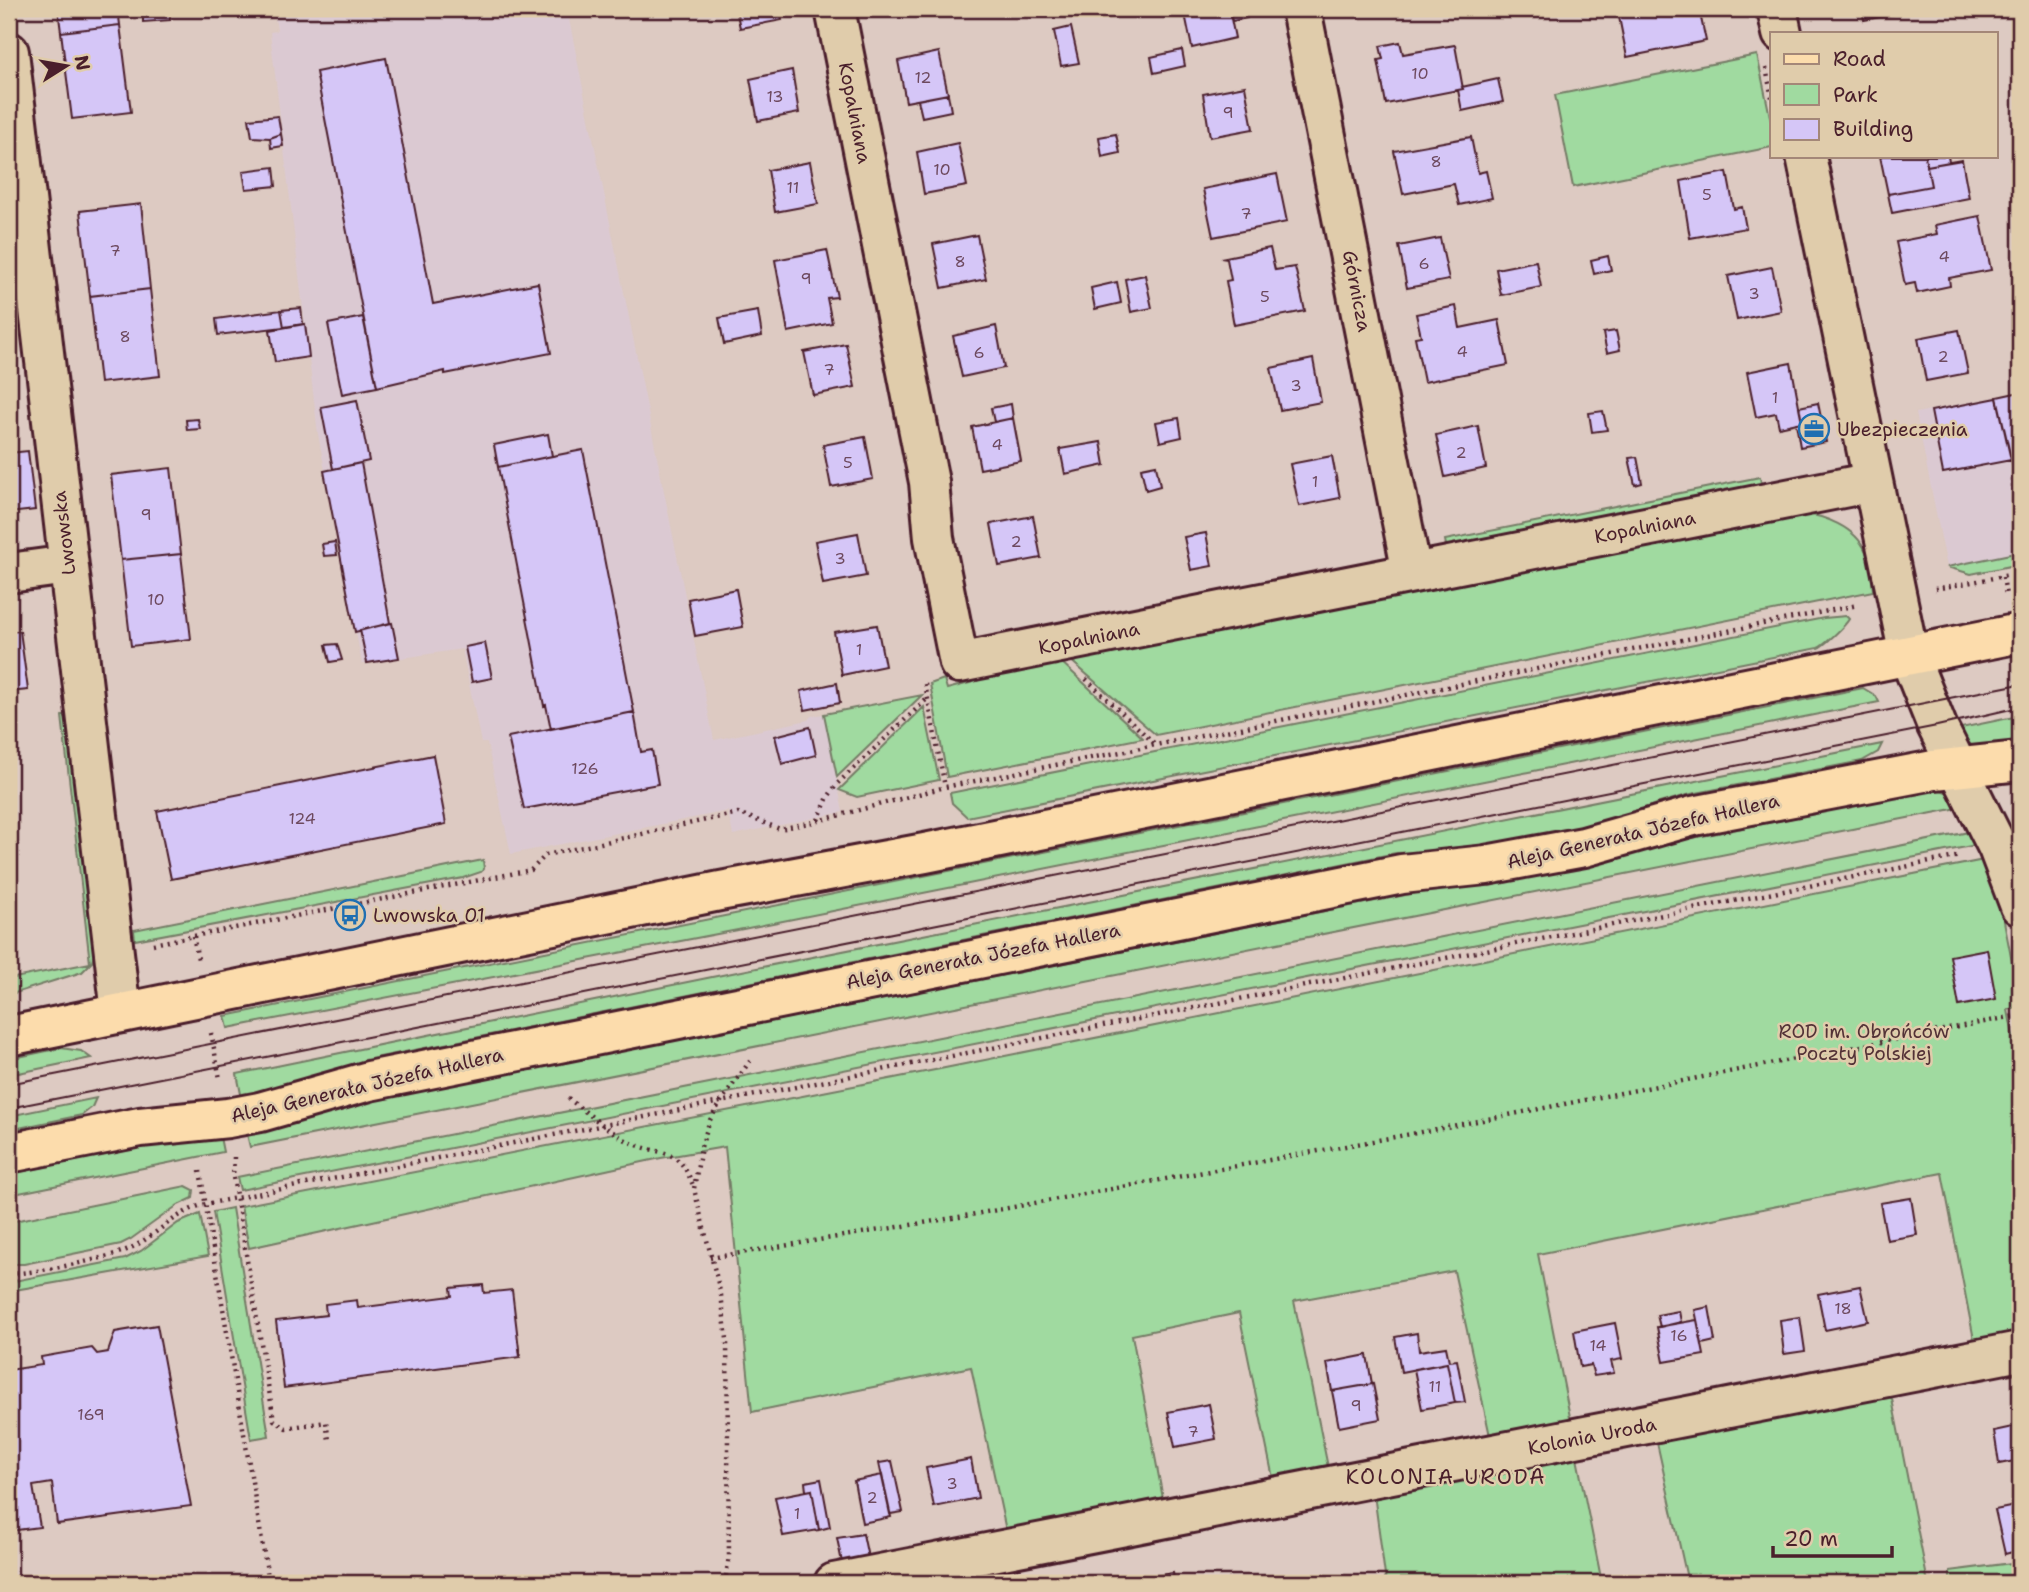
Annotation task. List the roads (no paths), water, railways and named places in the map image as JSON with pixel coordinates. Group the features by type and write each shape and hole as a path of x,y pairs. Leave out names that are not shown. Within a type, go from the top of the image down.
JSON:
{"main road":[{"path":"9,1036 766,881 925,853 2020,634"},
{"name":"Aleja Generała Józefa Hallera","path":"9,1153 140,1127 229,1118 260,1112 369,1081 864,980 1402,874 1486,865 1584,847 1693,816 1959,768 2020,761"}],"street":[{"name":"Kopalniana","path":"835,9 929,482 936,548 959,663 1874,482"},
{"name":"Górnicza","path":"1301,9 1412,573"},
{"path":"1777,9 1782,32"},
{"name":"Lwowska","path":"9,52 121,1013"},
{"path":"1806,158 1909,656 1932,714 1998,848 2020,906"},
{"path":"9,573 68,565"},
{"name":"Kolonia Uroda","path":"834,1583 2020,1351"}],"tram line":[{"path":"9,1084 2020,684"},
{"path":"9,1108 1937,726 2020,707"}],"place":[{"name":"Ubezpieczenia","path":"1814,429"},
{"name":"Lwowska 01","path":"350,915"}],"district":[{"name":"KOLONIA URODA","path":"1446,1477"}],"park label":[{"name":"ROD im. Obrońców Poczty Polskiej","path":"1864,1042"}]}
